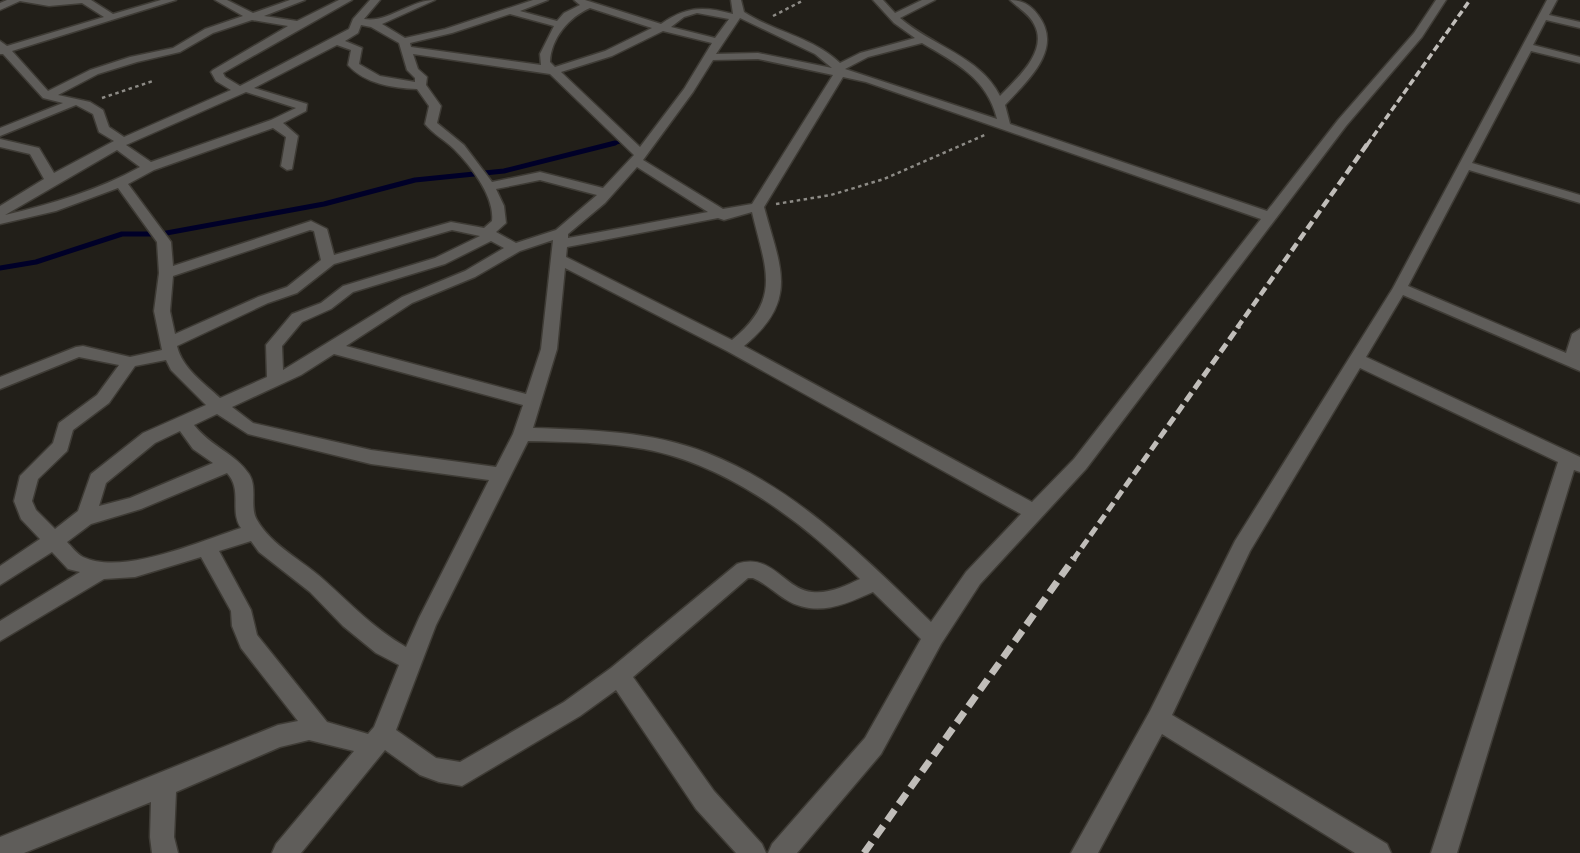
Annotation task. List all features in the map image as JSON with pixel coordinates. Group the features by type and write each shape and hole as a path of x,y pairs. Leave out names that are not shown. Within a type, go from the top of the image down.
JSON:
{"street":[{"path":"0,7 15,0"},
{"path":"24,0 49,3 83,0 113,18"},
{"path":"149,167 103,129 99,112 81,103 47,96 2,48 171,0"},
{"path":"47,96 94,72 134,59 176,50 209,31 300,0"},
{"path":"0,220 35,212 121,183 149,167 298,113 302,109 301,104 244,90 220,79 217,72 298,24 347,0"},
{"path":"0,212 51,180 120,143 244,90 338,42 354,31 357,21 375,0"},
{"path":"374,24 430,0"},
{"path":"407,45 543,0"},
{"path":"878,0 894,17 924,39 981,73 1000,103 1005,127"},
{"path":"894,17 930,0"},
{"path":"1000,103 1037,64 1045,47 1042,26 1015,0"},
{"path":"781,853 873,746 933,637 973,579 1080,464 1342,123 1418,35 1441,0"},
{"path":"1084,853 1158,719 1247,537 1400,288 1552,0"},
{"path":"224,1 253,16 298,24"},
{"path":"719,41 662,28 583,2 557,24 545,52 545,63 639,158 724,216"},
{"path":"357,21 374,24 407,45 551,71 595,60 627,47 695,8 737,10 755,23 806,45 840,69"},
{"path":"285,853 377,741 461,553 522,434 549,349 559,245 639,158 709,57 737,10"},
{"path":"510,11 557,24"},
{"path":"1542,16 1580,25"},
{"path":"733,347 762,323 773,305 773,274 757,208 840,69 864,55 924,39"},
{"path":"338,42 357,48 353,65 359,71 396,85 421,86"},
{"path":"275,380 274,345 298,318 326,306 348,289 453,256 488,235 501,220 500,209 488,187 461,150 430,124 435,106 421,86 421,77 413,69 407,45"},
{"path":"1528,47 1580,60"},
{"path":"709,57 758,55 840,69 1269,217"},
{"path":"0,132 81,103"},
{"path":"275,122 292,136 287,166"},
{"path":"0,143 35,151 51,180"},
{"path":"1464,165 1580,199"},
{"path":"488,187 540,176 606,193"},
{"path":"121,183 162,236 166,273 162,311 170,349 177,366 218,406 248,428 286,438 371,457 503,475"},
{"path":"85,519 98,479 149,438 310,363 390,309 470,274 515,248 559,245 757,208"},
{"path":"166,273 312,225 320,229 329,261"},
{"path":"0,383 76,352 83,351 130,362 170,349 263,300 292,290 329,261 451,226 467,227 515,248"},
{"path":"559,245 733,347 1034,512"},
{"path":"426,265 444,284"},
{"path":"1400,288 1576,363 1580,334"},
{"path":"333,348 533,402"},
{"path":"1358,360 1574,462 1444,853"},
{"path":"130,362 103,399 65,426 61,446 33,471 27,481 24,506 28,514 75,563 101,570 135,569 255,532"},
{"path":"182,421 199,444 229,464 242,478 246,491 245,519 266,546 317,586 349,620 384,646 411,661"},
{"path":"522,434 591,436 646,443 701,458 786,503 844,550 933,637"},
{"path":"0,577 85,519 134,504 229,464"},
{"path":"206,547 241,610 243,626 249,640 321,732"},
{"path":"0,632 101,570"},
{"path":"1,845 164,785 278,736 309,729 377,741 429,770 446,775 461,774 572,709 619,675 744,570 758,571 803,599 813,601 830,600 876,581"},
{"path":"619,675 705,800 753,853"},
{"path":"1158,719 1378,853"},
{"path":"164,785 162,837 165,853"}],"path":[{"path":"755,23 804,0"},
{"path":"81,103 153,81"},
{"path":"757,208 831,195 884,179 1005,127"}],"waterway":[{"path":"608,145 619,142"},
{"path":"0,268 36,262 122,234 161,234 324,204 415,180 504,171 615,143"}],"railway":[{"path":"1367,145 1470,0"},
{"path":"1237,328 1368,143"},
{"path":"1073,560 1239,326"},
{"path":"864,853 1074,558"}]}
